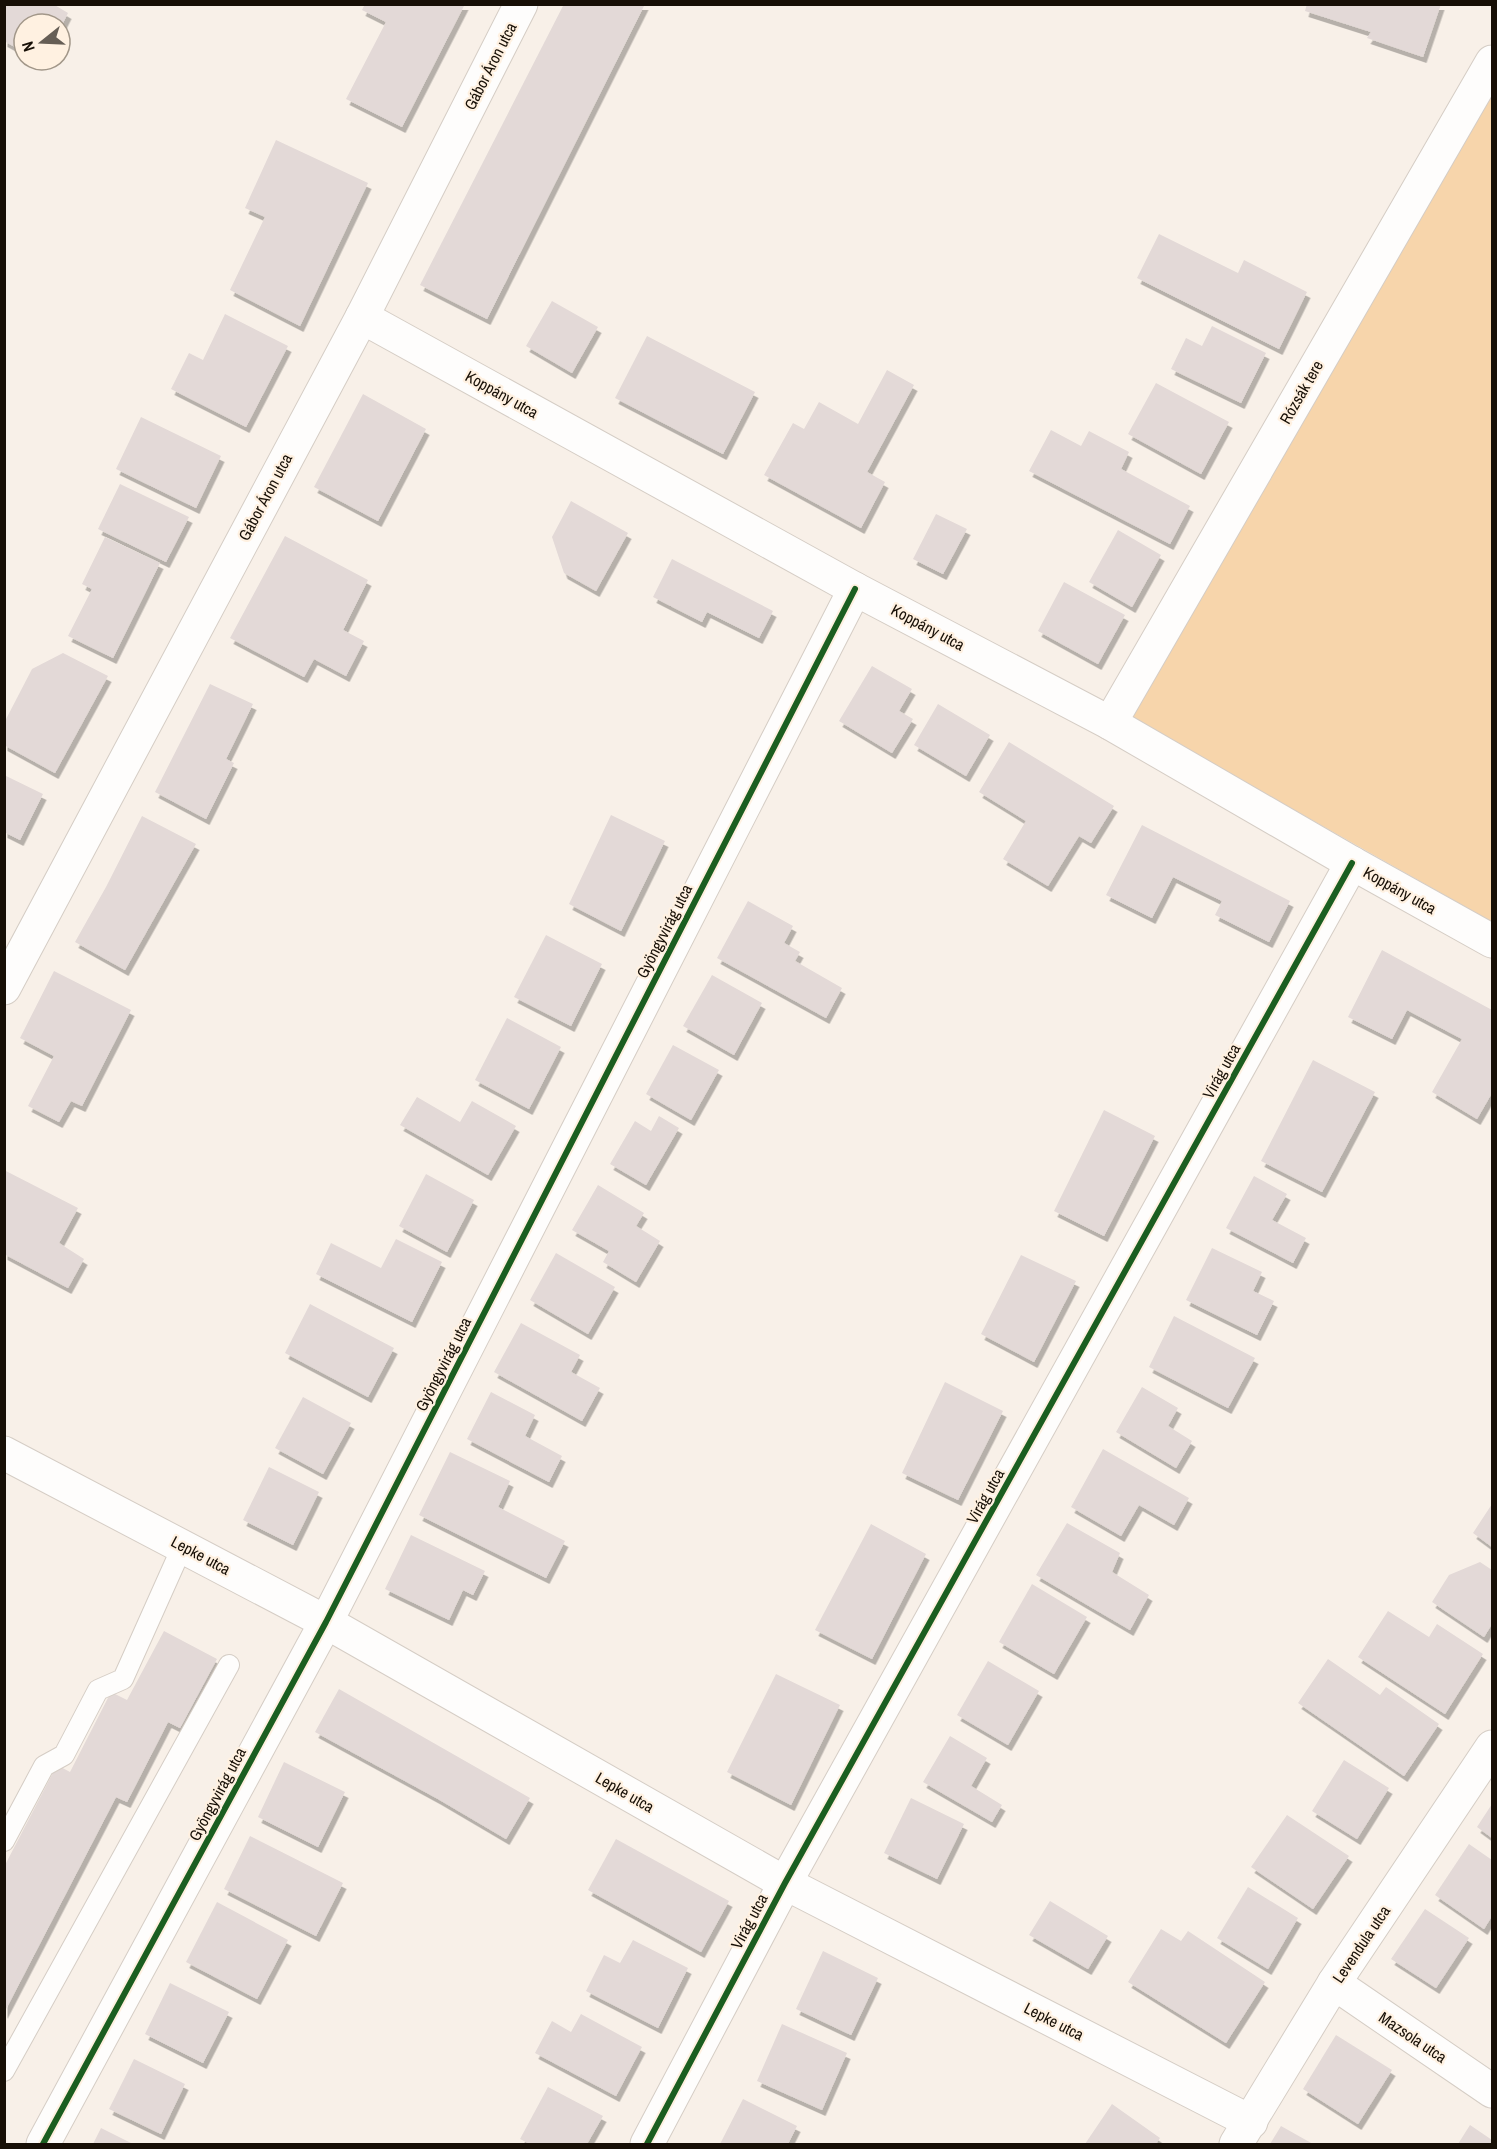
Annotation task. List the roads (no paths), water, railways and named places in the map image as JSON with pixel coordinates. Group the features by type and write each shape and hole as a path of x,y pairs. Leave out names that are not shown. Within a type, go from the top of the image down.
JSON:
{"street":[{"name":"Gábor Áron utca","path":"4,988 362,316 521,4"},
{"name":"Rózsák tere","path":"1110,723 1492,62"},
{"name":"Koppány utca","path":"362,316 855,589 1110,723 1492,941"},
{"name":"Gyöngyvirág utca","path":"43,2145 326,1622 855,589"},
{"name":"Virág utca","path":"647,2145 785,1883 1352,863"},
{"name":"Lepke utca","path":"4,1453 326,1622 785,1883 1244,2133"},
{"name":"Levendula utca","path":"1244,2133 1334,1983 1492,1747"},
{"name":"Mazsola utca","path":"1334,1983 1492,2091"}],"lane":[{"path":"4,1841 44,1766 64,1755 98,1690 123,1679 183,1545"},
{"path":"4,2071 229,1665"}]}
